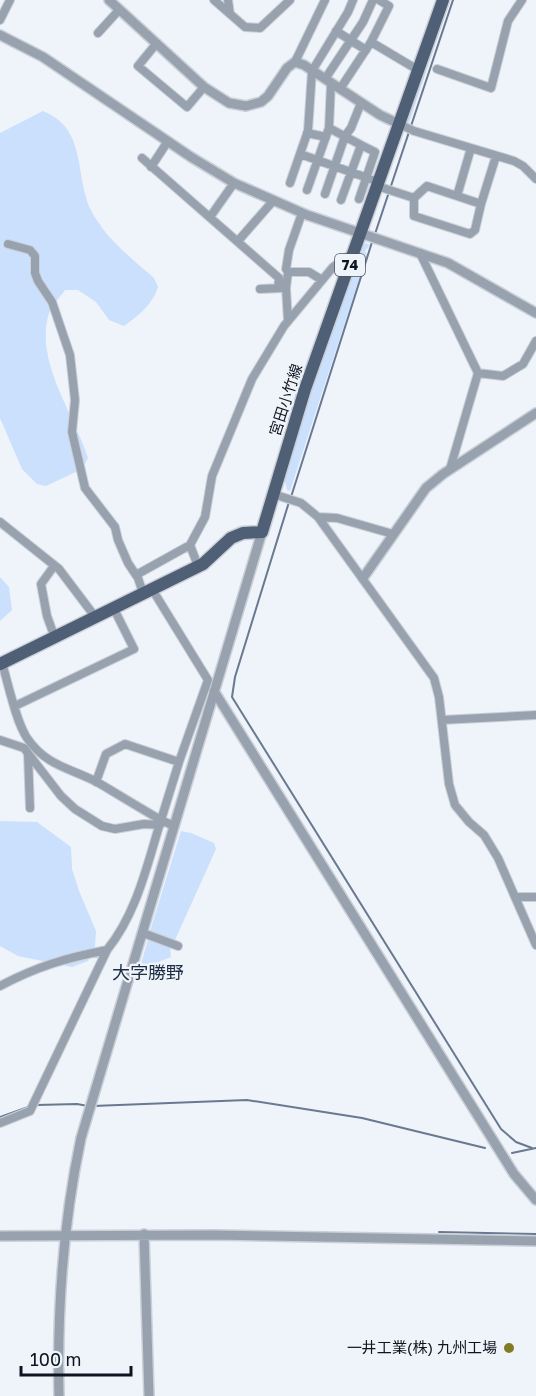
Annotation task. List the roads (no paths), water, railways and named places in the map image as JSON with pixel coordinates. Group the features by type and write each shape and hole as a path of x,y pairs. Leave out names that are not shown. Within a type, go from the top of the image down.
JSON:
{"main road":[{"name":"宮田小竹線","path":"262,532 305,389 361,234 407,128 418,70 443,0"},
{"path":"1,664 198,566 231,538 243,533 262,532"}],"street":[{"path":"0,20 10,0"},
{"path":"110,0 204,87 238,106 254,105 268,96 287,68 295,62 325,0"},
{"path":"214,0 245,27 260,28 290,0"},
{"path":"228,0 230,14"},
{"path":"290,183 307,134 312,71 352,0"},
{"path":"307,190 329,128 332,84 373,0"},
{"path":"332,84 371,42 391,3 379,0"},
{"path":"437,69 491,88 505,28 522,0"},
{"path":"98,33 119,10"},
{"path":"336,31 366,50"},
{"path":"0,35 43,57 234,183 302,213 420,252 473,276 536,313"},
{"path":"371,42 418,70"},
{"path":"156,44 138,66 187,107 204,87"},
{"path":"295,62 361,103 407,128 523,166 536,179"},
{"path":"325,194 345,136 351,128 361,103"},
{"path":"329,128 375,152 381,185"},
{"path":"307,134 326,137"},
{"path":"151,167 168,141"},
{"path":"341,200 361,145"},
{"path":"457,196 471,148"},
{"path":"300,154 414,198"},
{"path":"481,204 428,186 414,198 414,216 470,234 475,230 496,156"},
{"path":"141,158 279,278 288,321"},
{"path":"210,217 234,183"},
{"path":"359,199 381,185"},
{"path":"238,242 273,201"},
{"path":"282,288 288,272 286,269 289,250 302,213"},
{"path":"0,1123 30,1111 107,950 118,936 130,913 208,680 136,575 118,540 115,527 85,488 72,432 75,400 70,355 52,302 35,273 35,256 30,250 8,244"},
{"path":"136,575 190,545 204,517 212,476 252,379 288,321 333,267 355,252"},
{"path":"420,252 478,373 450,469"},
{"path":"288,272 309,272 322,280"},
{"path":"260,289 282,288"},
{"path":"478,373 503,376 523,364 536,341"},
{"path":"363,578 426,488 450,469 536,413"},
{"path":"273,494 301,503 318,516 434,678 442,720 449,784 455,805 484,835 498,858 536,945"},
{"path":"318,516 337,518 393,534"},
{"path":"0,522 54,566 96,618"},
{"path":"59,1396 60,1308 65,1234 76,1164 89,1111 262,532"},
{"path":"190,545 198,566"},
{"path":"54,566 41,584 47,616 55,638"},
{"path":"15,706 134,649 114,609"},
{"path":"1,664 24,732 29,740 58,766 75,771 96,782 160,823"},
{"path":"214,691 514,1174 536,1200"},
{"path":"442,720 536,715"},
{"path":"0,740 17,745 27,752 47,781 61,796 75,809 102,826 115,829 144,824 174,825"},
{"path":"29,740 27,752 30,808"},
{"path":"96,782 106,754 124,744 179,762"},
{"path":"516,897 536,897"},
{"path":"143,933 176,944"},
{"path":"0,986 35,969 66,958 107,950"},
{"path":"144,1234 149,1396"},
{"path":"0,1236 144,1234 536,1241"}],"waterway":[{"path":"375,234 453,0"},
{"path":"291,497 373,239"},
{"path":"289,502 235,677 232,697 501,1129 516,1142 532,1148"},
{"path":"93,1106 247,1100 362,1118 485,1148"},
{"path":"37,1105 88,1106"},
{"path":"0,1117 31,1106"},
{"path":"512,1153 536,1148"},
{"path":"439,1232 536,1234"}],"place":[{"name":"一井工業(株) 九州工場","path":"509,1348"}],"district":[{"name":"大字勝野","path":"148,973"}]}
